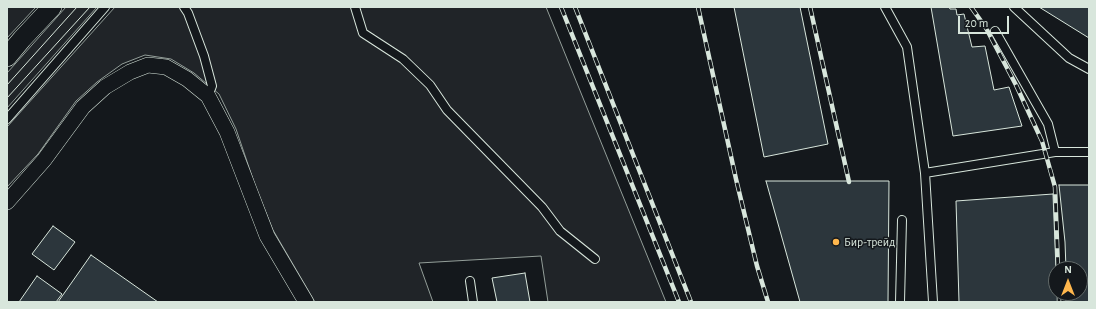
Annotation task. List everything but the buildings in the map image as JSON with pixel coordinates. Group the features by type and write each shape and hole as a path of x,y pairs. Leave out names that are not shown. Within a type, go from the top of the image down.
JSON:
{"street":[{"path":"7,57 52,7"},
{"path":"7,202 44,160 83,107 105,87 130,72 148,64 166,67 187,79 208,96 227,132 267,236 306,302"}],"lane":[{"path":"7,119 105,7"},
{"path":"184,7 188,13 204,56 212,86 208,96"},
{"path":"355,7 363,33 403,58 430,85 447,110 542,207 560,231 595,259"},
{"path":"885,7 907,46 925,173 933,302"},
{"path":"1014,7 1069,58 1089,69"},
{"path":"995,31 1048,124 1055,152"},
{"path":"925,173 1055,152 1089,152"},
{"path":"900,302 902,220"},
{"path":"470,281 473,302"}],"shaded area":[{"path":"7,7 36,7 7,38"},
{"path":"66,7 97,7 7,108 7,73"},
{"path":"115,7 546,7 666,302 548,302 541,256 419,263 433,302 315,302 273,230 256,188 236,129 219,94 194,73 171,59 145,55 122,64 97,82 76,101 38,154 7,187 7,127"}],"tram line":[{"path":"7,85 77,7"},
{"path":"7,98 90,7"}],"railway":[{"path":"561,7 679,302"},
{"path":"575,7 691,302"},
{"path":"698,7 736,179 757,266 768,302"},
{"path":"810,7 849,182"},
{"path":"971,7 986,28 1016,85 1042,141 1055,187 1058,261"}],"place":[{"name":"Бир-трейд","path":"836,242"}]}
